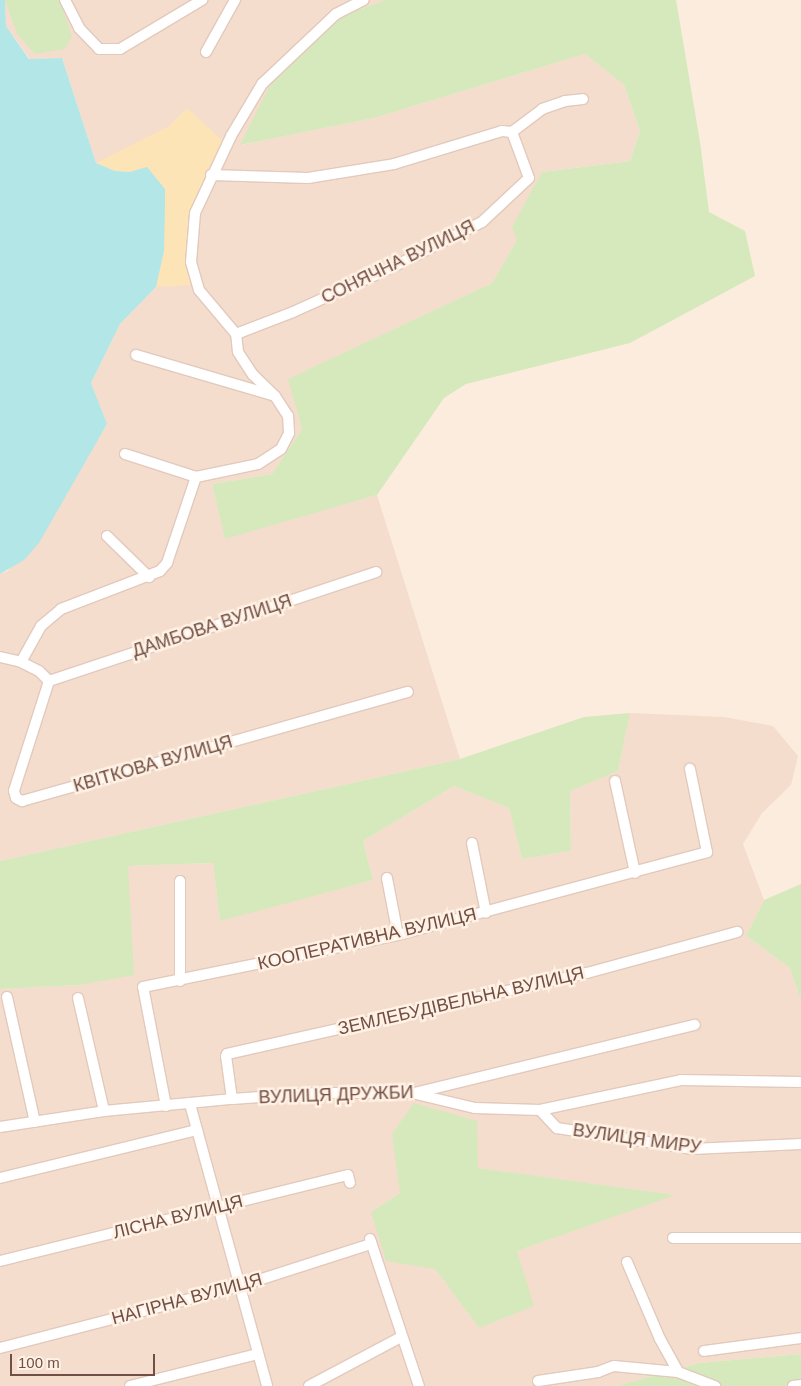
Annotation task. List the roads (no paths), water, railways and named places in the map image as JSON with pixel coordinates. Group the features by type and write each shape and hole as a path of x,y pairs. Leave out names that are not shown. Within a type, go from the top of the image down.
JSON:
{"street":[{"path":"65,0 79,28 99,49 120,49 202,0"},
{"path":"206,52 235,0"},
{"path":"125,454 196,477 258,464 281,449 289,432 288,416 276,396 253,375 238,352 236,334 199,290 191,262 195,213 211,175 231,136 262,84 336,14 364,0"},
{"path":"211,175 308,178 394,164 502,131 512,132 542,109 565,101 583,99"},
{"name":"СОНЯЧНА ВУЛИЦЯ","path":"236,334 293,312 391,268 482,222 529,178 512,132"},
{"path":"136,355 276,396"},
{"path":"21,662 41,626 61,609 149,577 160,571 167,563 196,477"},
{"path":"107,536 149,577"},
{"name":"ДАМБОВА ВУЛИЦЯ","path":"49,681 376,572"},
{"path":"0,657 21,662 39,671 49,681"},
{"name":"КВІТКОВА ВУЛИЦЯ","path":"49,681 14,791 16,798 22,801 408,692"},
{"name":"КООПЕРАТИВНА ВУЛИЦЯ","path":"166,1106 142,989 146,986 180,981 398,935 635,873 707,852 690,769"},
{"path":"615,781 635,873"},
{"path":"472,843 486,913"},
{"path":"387,878 398,935"},
{"path":"180,881 180,981"},
{"name":"ЗЕМЛЕБУДІВЕЛЬНА ВУЛИЦЯ","path":"232,1099 227,1054 587,973 737,932"},
{"path":"7,997 35,1122"},
{"path":"78,998 104,1111"},
{"name":"ВУЛИЦЯ ДРУЖБИ","path":"0,1127 104,1111 232,1099 317,1093 415,1094 695,1025"},
{"path":"415,1094 476,1108 540,1110 681,1080 801,1082"},
{"path":"190,1104 267,1386"},
{"name":"ВУЛИЦЯ МИРУ","path":"540,1110 557,1128 692,1149 801,1144"},
{"path":"0,1178 197,1130"},
{"name":"ЛІСНА ВУЛИЦЯ","path":"0,1261 348,1175 350,1183"},
{"path":"673,1238 801,1238"},
{"name":"НАГІРНА ВУЛИЦЯ","path":"0,1348 241,1288 371,1242 401,1337"},
{"path":"627,1262 660,1339 678,1372"},
{"path":"309,1386 401,1337 419,1386"},
{"path":"704,1351 801,1338"},
{"path":"130,1386 257,1354"},
{"path":"538,1381 598,1372 614,1366 678,1372 715,1386"},
{"path":"793,1386 801,1385"}],"water":[{"path":"0,0 5,0 6,26 29,59 62,58 96,163 115,171 130,172 147,167 165,189 165,209 164,251 156,287 120,324 91,383 107,424 39,543 24,560 0,574"}]}
